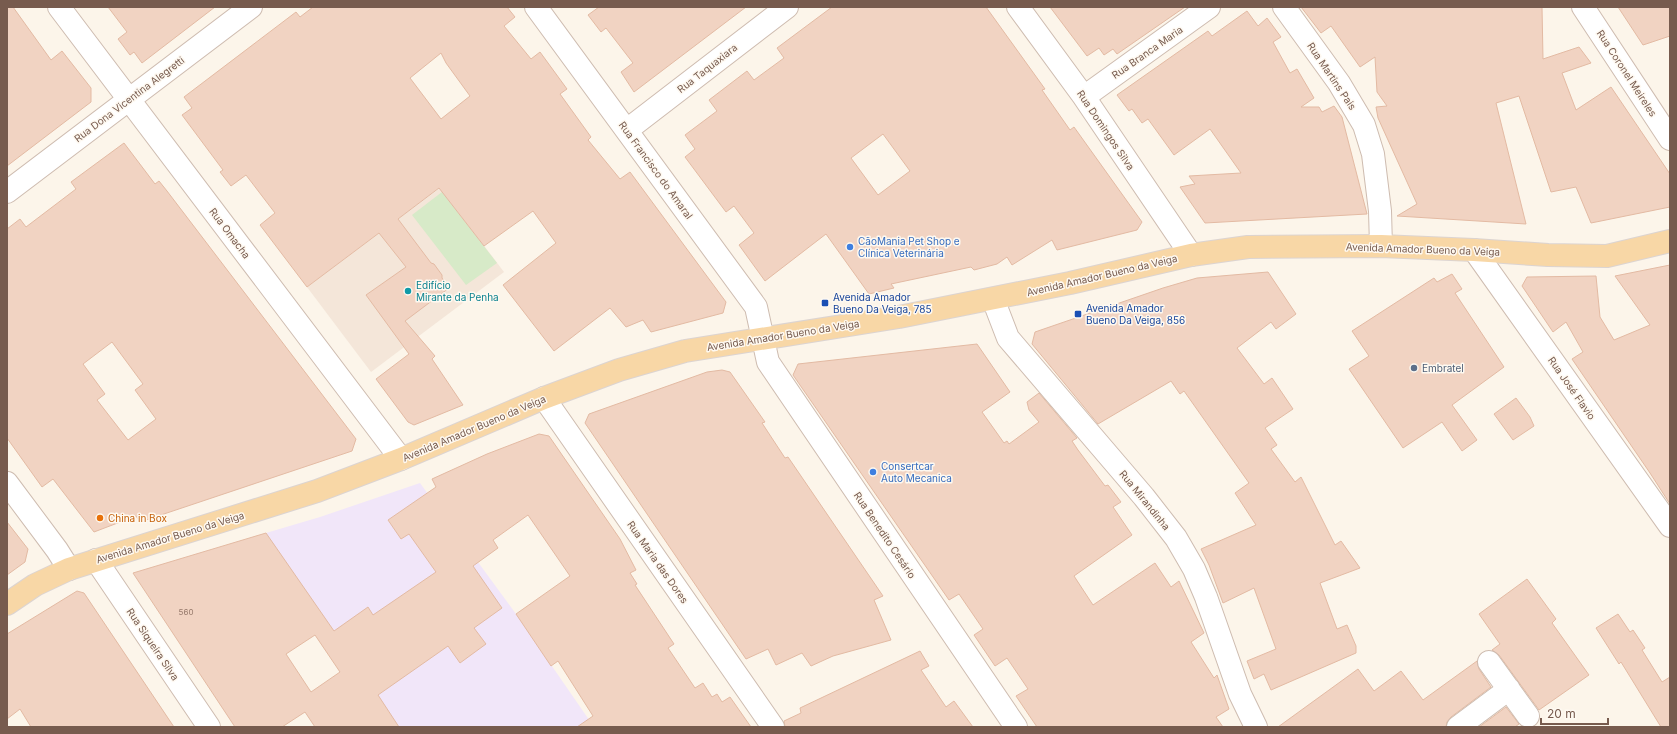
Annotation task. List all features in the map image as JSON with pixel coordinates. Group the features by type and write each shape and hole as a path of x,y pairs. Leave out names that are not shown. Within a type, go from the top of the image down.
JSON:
{"main road":[{"name":"Avenida Amador Bueno da Veiga","path":"7,604 35,585 68,569 318,491 401,459 544,398 619,370 685,351 899,317 993,299 1191,255 1248,247 1381,246 1548,255 1607,256 1670,241"}],"street":[{"name":"Rua Omacha","path":"59,7 401,459"},
{"name":"Rua Dona Vicentina Alegretti","path":"7,192 251,7"},
{"name":"Rua Francisco do Amaral","path":"536,7 756,307 763,339"},
{"name":"Rua Taquaxiara","path":"627,130 787,7"},
{"name":"Rua Domingos Silva","path":"1018,7 1084,97 1191,255"},
{"name":"Rua Branca Maria","path":"1084,97 1209,7"},
{"name":"Rua Martins Pais","path":"1284,7 1339,83 1364,125 1372,154 1380,211 1381,246"},
{"name":"Rua Coronel Meireles","path":"1583,7 1670,139"},
{"name":"Rua José Flavio","path":"1474,250 1670,526"},
{"name":"Rua Mirandinha","path":"993,299 1008,338 1144,497 1176,538 1194,569 1206,596 1240,694 1256,727"},
{"name":"Rua Benedito Cesário","path":"763,339 768,362 1016,727"},
{"name":"Rua Maria das Dores","path":"544,398 772,727"},
{"path":"7,483 57,550 68,569"},
{"name":"Rua Siqueira Silva","path":"96,560 209,727"},
{"path":"1489,662 1528,716"},
{"path":"1458,727 1509,690"}],"shaded area":[{"path":"440,188 504,272 371,372 307,287"},
{"path":"420,483 516,614 594,727 399,727 266,533 320,517"}],"green space":[{"path":"442,192 497,263 466,285 412,215"}],"building":[{"path":"7,7 13,7 51,60 62,51 91,88 91,102 7,166"},
{"path":"108,7 215,7 142,63 134,52 130,55 118,39 127,32"},
{"path":"313,7 507,7 515,17 504,26 531,59 540,52 567,89 560,94 591,137 588,140 620,179 630,172 726,302 723,313 651,332 643,320 626,327 610,308 554,351 503,285 556,243 533,211 484,246 439,188 398,219 431,263 434,264 449,288 405,321 435,356 432,359 463,405 414,425 408,422 376,379 409,354 366,295 406,267 379,233 307,287 260,225 275,213 246,175 231,186 220,172 223,170 182,115 192,108 184,97 296,12 300,17","holes":["441,53 446,63 470,96 441,119 410,78"]},
{"path":"599,7 746,7 634,92 621,72 633,63 606,28 601,32 588,15"},
{"path":"832,7 986,7 1045,89 1042,90 1070,130 1074,127 1142,222 1137,230 1057,250 1052,240 1012,265 1007,257 997,264 974,270 971,267 891,284 894,288 869,294 826,234 765,281 739,245 754,233 734,206 726,212 685,157 695,149 685,135 717,111 709,100 747,71 754,80 784,58 777,48","holes":["883,134 910,171 878,195 851,158"]},
{"path":"1050,7 1185,7 1117,54 1113,49 1104,55 1099,48 1087,56"},
{"path":"1301,7 1542,7 1543,59 1579,47 1591,63 1562,73 1576,110 1611,87 1670,174 1670,207 1591,223 1576,187 1551,192 1519,96 1496,103 1526,224 1397,216 1417,204 1378,118 1376,107 1387,106 1377,92 1375,57 1360,67 1331,26 1321,33"},
{"path":"1618,7 1670,7 1670,36 1643,45"},
{"path":"1247,11 1258,26 1267,18 1281,37 1273,42 1290,73 1297,69 1314,98 1301,107 1319,107 1322,112 1334,106 1342,117 1367,214 1205,223 1180,187 1195,184 1189,176 1241,173 1210,129 1174,155 1148,119 1142,123 1132,109 1129,111 1117,95 1208,31 1212,36"},
{"path":"124,143 155,184 159,181 167,191 356,439 352,451 140,522 136,516 94,532 53,479 42,487 7,438 7,229 20,219 26,227 76,189 71,182","holes":["112,342 143,384 135,390 156,419 128,440 97,400 105,394 83,364"]},
{"path":"1670,265 1670,504 1572,359 1583,352 1566,322 1553,332 1522,286 1527,277 1596,276 1600,317 1614,340 1650,325 1615,276"},
{"path":"1268,272 1296,314 1276,329 1271,322 1237,348 1264,384 1272,378 1293,409 1265,428 1277,445 1271,449 1295,482 1301,477 1335,545 1341,541 1360,568 1320,583 1337,629 1347,625 1356,646 1356,653 1271,690 1264,674 1254,679 1247,661 1276,649 1254,588 1223,603 1209,565 1201,549 1256,525 1235,493 1249,483 1184,391 1180,394 1171,381 1098,424 1032,344 1035,332 1163,288 1197,278"},
{"path":"1452,274 1462,289 1455,293 1504,367 1452,405 1477,440 1462,451 1442,422 1403,448 1349,369 1369,356 1352,331 1434,278 1437,282"},
{"path":"977,344 1010,392 982,412 1004,443 1007,441 1009,444 1039,422 1029,410 1027,402 1039,393 1077,438 1072,441 1078,450 1105,486 1108,485 1121,502 1113,507 1132,535 1074,576 1093,605 1155,563 1171,587 1179,581 1204,633 1191,642 1214,678 1217,675 1229,709 1216,717 1223,727 1037,727 1016,696 1028,689 1007,658 995,666 974,635 983,629 959,594 949,600 793,375 798,364"},
{"path":"722,370 730,372 765,422 762,423 785,458 788,457 883,596 874,600 891,640 833,656 811,666 802,653 776,665 768,649 746,659 585,423 589,414 707,372"},
{"path":"1516,398 1530,417 1534,426 1513,440 1494,414"},
{"path":"539,434 549,436 620,539 636,570 630,573 637,584 635,585 674,644 668,648 695,688 703,683 712,697 717,694 722,702 730,697 751,727 577,727 593,716 558,661 551,666 516,614 570,576 528,515 493,540 498,548 473,566 502,608 474,628 486,644 460,663 448,646 378,695 399,727 315,727 305,712 282,727 235,727 133,573 266,533 334,631 368,607 373,615 436,572 409,534 401,539 388,520 436,487 432,479 487,454","holes":["315,635 340,672 311,692 286,654"]},
{"path":"7,522 28,549 25,562 7,575"},
{"path":"1527,579 1556,619 1552,623 1589,675 1539,710 1499,655 1492,650 1500,644 1479,614"},
{"path":"77,591 84,593 174,727 31,727 20,709 7,719 7,634"},
{"path":"1618,614 1630,632 1633,630 1645,648 1642,650 1662,682 1670,677 1670,727 1661,727 1621,662 1619,664 1596,628"},
{"path":"920,651 929,666 921,670 946,707 954,701 973,727 785,727 784,721 801,713 800,708"},
{"path":"1477,661 1479,669 1491,687 1451,717 1447,722 1446,727 1278,727 1358,669 1374,691 1401,671 1423,700"},
{"path":"1506,707 1519,724 1515,727 1479,727"}],"place":[{"name":"CãoMania Pet Shop e Clínica Veterinária","path":"850,247"},
{"name":"Edifício Mirante da Penha","path":"408,291"},
{"name":"Avenida Amador Bueno Da Veiga, 785","path":"825,303"},
{"name":"Avenida Amador Bueno Da Veiga, 856","path":"1078,314"},
{"name":"Embratel","path":"1414,368"},
{"name":"Consertcar Auto Mecanica","path":"873,472"},
{"name":"China in Box","path":"100,518"}]}
